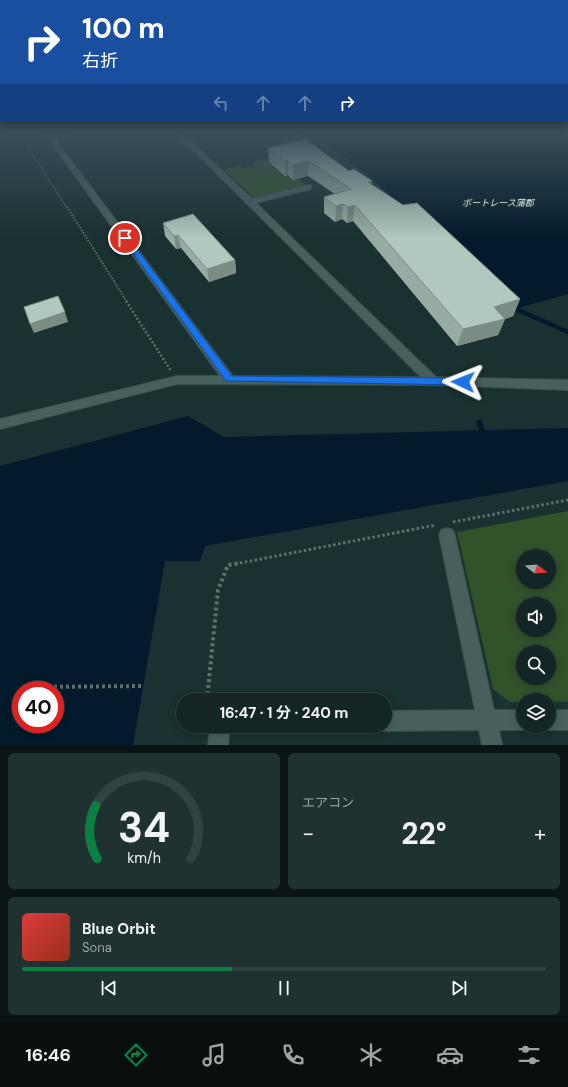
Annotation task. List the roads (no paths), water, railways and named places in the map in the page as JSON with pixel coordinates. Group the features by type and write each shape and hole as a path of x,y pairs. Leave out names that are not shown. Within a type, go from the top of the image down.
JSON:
{"street":[{"path":"73,168 229,379"},
{"path":"215,168 433,381"},
{"path":"251,202 308,187"},
{"path":"0,424 177,380 229,379 433,381 568,385"},
{"path":"448,527 492,745"},
{"path":"392,721 516,720"},
{"path":"556,720 568,720"},
{"path":"218,745 219,733"}],"water":[{"name":"ボートレース蒲郡","path":"358,168 568,168 568,294 508,311 377,183"},
{"path":"188,416 224,437 568,428 568,481 205,546 200,561 165,561 133,745 0,745 0,466"}],"waterway":[{"path":"511,307 568,332"},
{"path":"479,422 482,430"}]}
